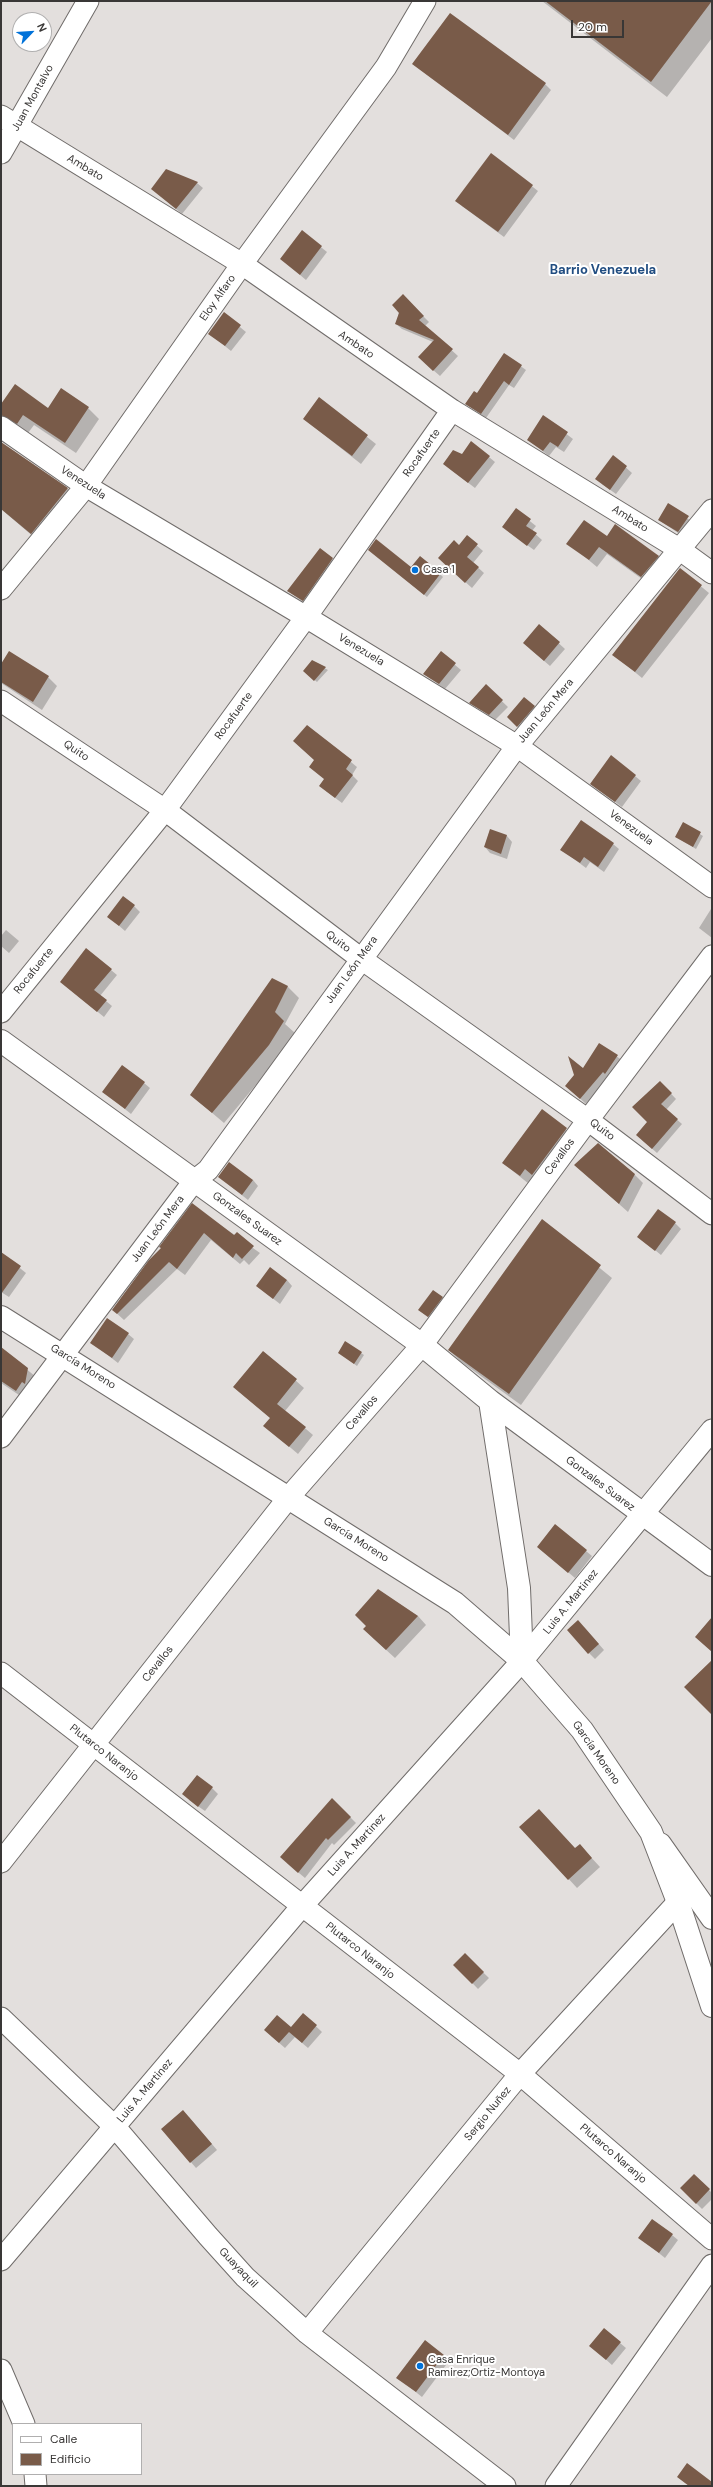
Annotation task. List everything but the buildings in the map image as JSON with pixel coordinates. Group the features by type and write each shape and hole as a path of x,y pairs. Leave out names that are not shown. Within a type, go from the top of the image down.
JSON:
{"main road":[{"name":"Gonzales Suarez","path":"1,1041 422,1345 490,1401 712,1565"},
{"name":"García Moreno","path":"1,1316 455,1603 522,1661 582,1730 651,1832"},
{"path":"490,1401 519,1588 522,1661"},
{"path":"651,1832 678,1902 712,2006"},
{"path":"651,1832 712,1918"}],"street":[{"name":"Juan Montalvo","path":"1,153 9,121 88,1"},
{"name":"Eloy Alfaro","path":"1,589 86,486 242,264 386,67 425,1"},
{"name":"Ambato","path":"9,121 242,264 452,410 680,549 712,573"},
{"name":"Rocafuerte","path":"1,1012 165,810 306,617 452,410"},
{"name":"Venezuela","path":"1,427 86,486 306,617 517,746 712,887"},
{"name":"Juan León Mera","path":"1,1437 194,1181 208,1170 360,958 517,746 712,510"},
{"name":"Quito","path":"1,701 165,810 360,958 588,1120 712,1214"},
{"name":"Cevallos","path":"1,1862 289,1497 422,1345 588,1120 712,956"},
{"name":"Luis A. Martinez","path":"1,2260 302,1906 522,1661 712,1430"},
{"name":"Plutarco Naranjo","path":"1,1673 520,2074 712,2239"},
{"name":"Sergio Nuñez","path":"307,2333 520,2074 678,1902"},
{"name":"Guayaquil","path":"1,2018 115,2127 245,2277 307,2333 505,2486"},
{"path":"556,2486 712,2265"},
{"path":"1,2370 24,2423"},
{"path":"35,2475 36,2486"}],"place":[{"name":"Casa 1","path":"415,570"},
{"name":"Casa Enrique Ramirez;Ortiz-Montoya","path":"420,2366"}],"district":[{"name":"Barrio Venezuela","path":"603,271"}]}
